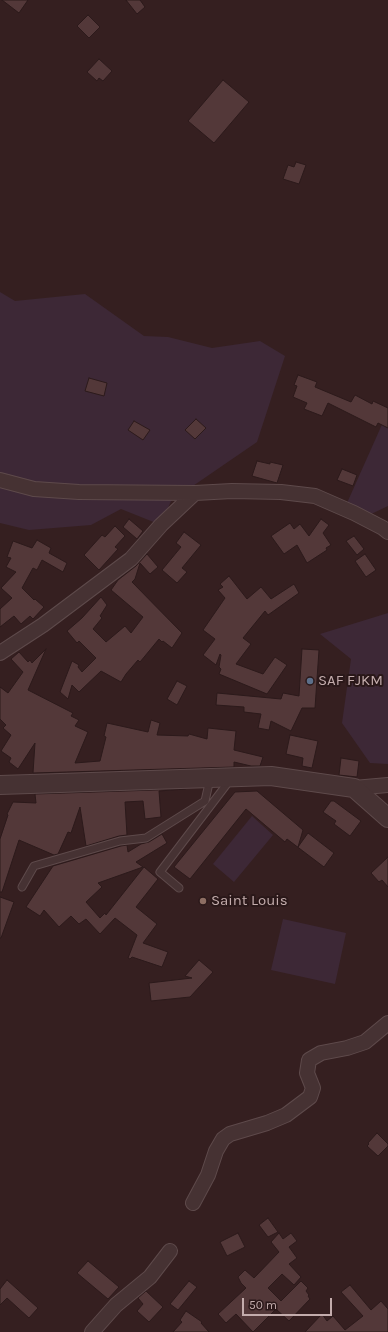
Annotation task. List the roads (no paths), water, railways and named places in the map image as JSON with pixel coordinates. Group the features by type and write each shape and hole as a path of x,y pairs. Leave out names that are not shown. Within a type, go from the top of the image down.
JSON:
{"street":[{"path":"0,480 34,489 79,492 195,493 232,491 281,492 315,496 354,513 388,532"},
{"path":"0,652 43,625 131,559 161,524 195,493"},
{"path":"0,785 272,776 354,788 388,785"},
{"path":"354,788 388,818"},
{"path":"192,1203 208,1175 216,1151 223,1139 230,1134 267,1123 286,1115 310,1097 313,1088 307,1073 309,1060 321,1053 347,1048 365,1042 388,1023"},
{"path":"92,1332 116,1305 150,1277 170,1251"}],"lane":[{"path":"22,887 34,866 120,841 146,838 205,801 211,777"},
{"path":"179,888 160,872 233,777"}],"place":[{"name":"SAF FJKM","path":"310,681"},
{"name":"Saint Louis","path":"203,901"}]}
